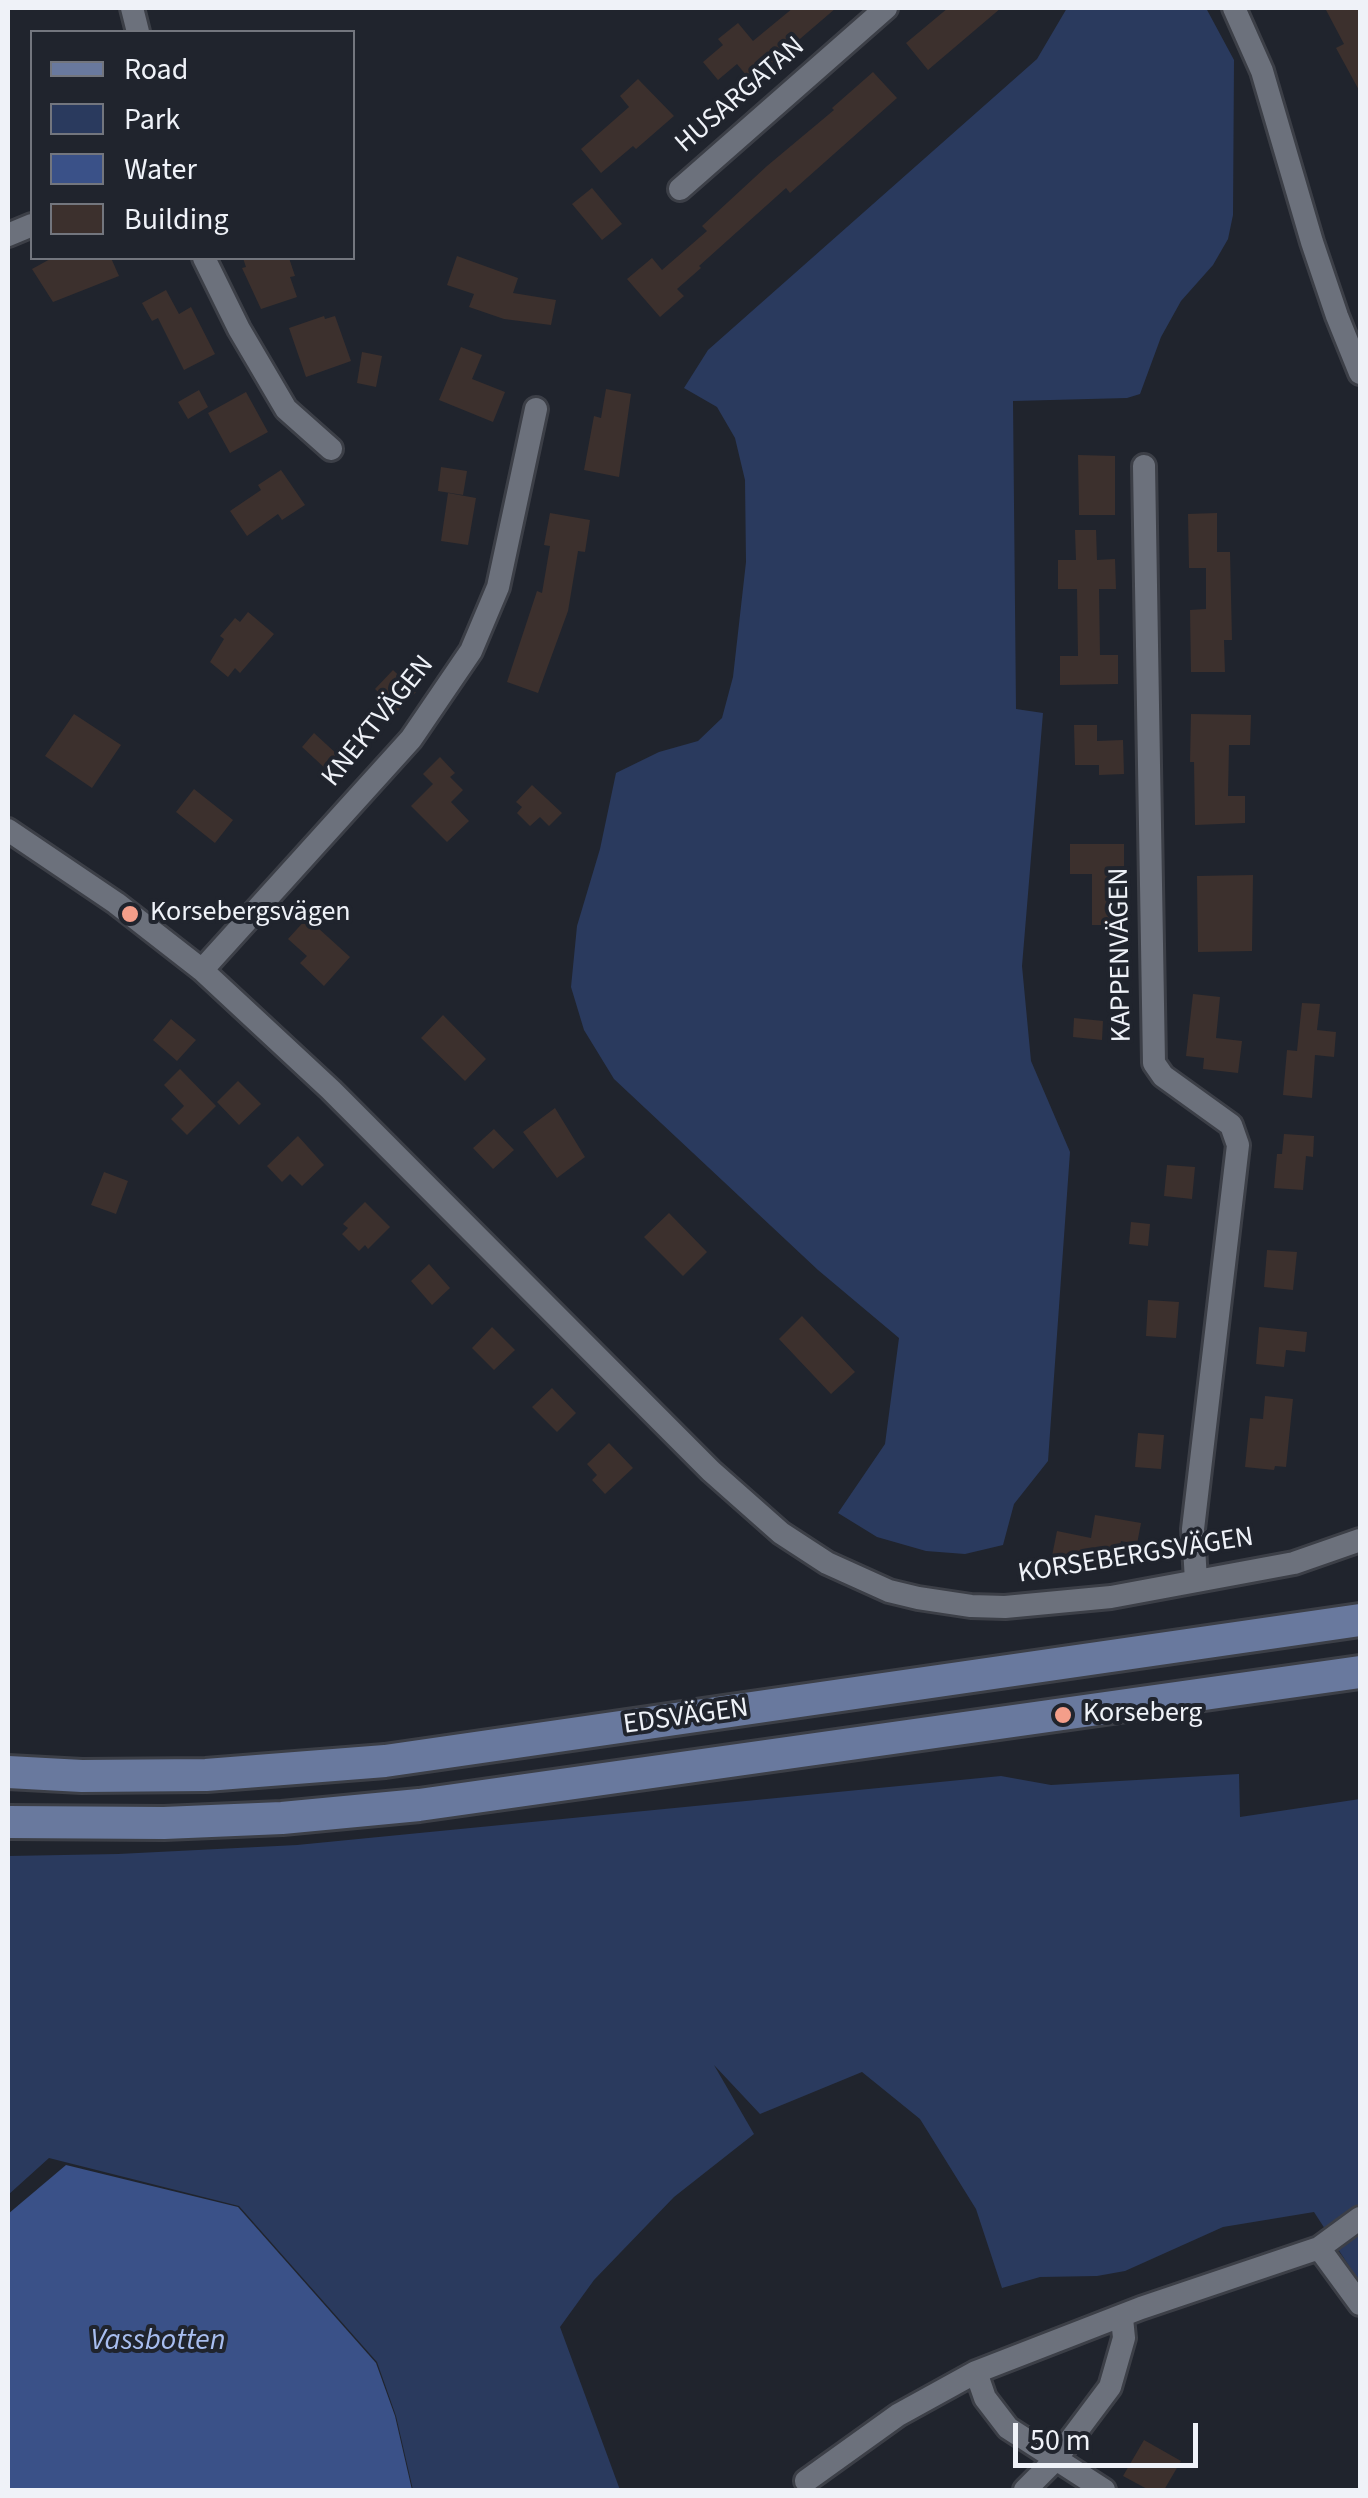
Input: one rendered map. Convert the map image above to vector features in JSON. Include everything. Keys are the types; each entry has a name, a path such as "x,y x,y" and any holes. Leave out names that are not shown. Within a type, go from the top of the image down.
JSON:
{"main road":[{"name":"EDSVÄGEN","path":"8,1772 82,1776 206,1774 385,1761 1360,1620"},
{"name":"EDSVÄGEN","path":"8,1822 184,1822 419,1806 1360,1672"}],"street":[{"name":"HUSARGATAN","path":"680,189 886,8"},
{"path":"1234,8 1262,71 1312,242 1360,373"},
{"path":"205,260 239,330 286,409 331,449"},
{"name":"KNEKTVÄGEN","path":"202,970 411,739 471,650 498,588 536,409"},
{"name":"KAPPENVÄGEN","path":"1144,466 1154,1063 1163,1076 1230,1125 1238,1145 1193,1528 1196,1582"},
{"name":"KORSEBERGSVÄGEN","path":"8,830 116,904 202,970 332,1090 711,1471 808,1552 889,1591 971,1606 1058,1604 1196,1582 1294,1563 1360,1540"},
{"path":"806,2482 898,2416 976,2372 1142,2308 1319,2248 1360,2218"},
{"path":"1319,2248 1360,2304"},
{"path":"1025,2490 1056,2459 1110,2387 1124,2338 1122,2318"},
{"path":"976,2372 985,2398 1008,2428 1104,2490"}],"green space":[{"path":"1067,8 1206,8 1234,60 1233,215 1228,239 1213,265 1181,301 1161,337 1140,394 1127,398 1013,401 1016,709 1043,713 1022,966 1031,1061 1070,1152 1048,1461 1014,1504 1003,1545 965,1554 926,1551 877,1537 838,1513 885,1444 899,1338 818,1270 614,1079 584,1030 571,987 577,926 600,849 616,773 659,752 698,741 722,718 733,677 746,562 745,480 735,438 717,407 684,388 708,350 1037,59"},
{"path":"1239,1774 1240,1817 1360,1799 1360,2283 1314,2212 1223,2227 1125,2271 1097,2276 1040,2277 1002,2288 976,2209 920,2119 862,2072 760,2114 714,2065 754,2134 674,2197 594,2280 560,2327 620,2490 413,2490 396,2416 377,2362 239,2206 49,2158 8,2195 8,1856 297,1845 1001,1776 1051,1785"}],"water":[{"name":"Vassbotten","path":"66,2165 238,2207 376,2363 395,2416 412,2490 8,2490 8,2214"}],"building":[{"path":"793,8 836,8 751,81 737,64 718,80 703,62 723,45 718,39 738,23 753,41"},
{"path":"948,8 1001,8 928,70 906,43"},
{"path":"1325,8 1360,8 1360,92 1336,48 1344,44"},
{"path":"873,72 897,98 790,193 786,188 699,266 677,289 684,296 660,317 627,279 652,258 662,270 707,231 702,226"},
{"path":"638,79 674,116 601,173 581,149 629,107 620,96"},
{"path":"592,188 622,224 602,240 572,204"},
{"path":"457,256 518,278 513,293 556,300 551,325 504,319 469,307 474,294 447,285"},
{"path":"48,260 112,260 119,276 53,302 32,269"},
{"path":"244,260 290,260 297,297 261,309 242,268 246,267"},
{"path":"166,290 179,314 191,307 215,354 184,370 158,318 152,321 142,303"},
{"path":"335,316 351,361 306,377 289,328"},
{"path":"461,347 482,355 472,379 505,392 493,422 439,400"},
{"path":"362,352 382,356 376,387 357,383"},
{"path":"606,389 631,394 619,477 584,470 594,416 601,418"},
{"path":"199,390 208,407 188,419 178,402"},
{"path":"246,392 268,432 230,453 208,413"},
{"path":"1078,455 1115,456 1115,515 1079,515"},
{"path":"441,467 467,471 463,495 438,491"},
{"path":"281,470 305,505 282,520 278,514 247,536 230,511 261,490 258,485"},
{"path":"448,493 476,498 468,545 441,541"},
{"path":"550,513 590,520 585,552 578,551 568,611 538,693 507,682 537,591 542,593 550,546 544,545"},
{"path":"1217,513 1217,552 1230,552 1232,640 1224,640 1225,672 1191,672 1190,610 1206,609 1206,568 1189,568 1188,514"},
{"path":"1075,530 1096,530 1097,560 1115,559 1116,589 1099,589 1100,655 1118,655 1118,684 1060,685 1060,656 1078,656 1077,589 1058,589 1058,560 1076,560"},
{"path":"248,612 274,634 240,673 235,668 228,677 210,662 224,639 220,636 235,618 240,622"},
{"path":"393,670 416,692 398,711 375,689"},
{"path":"74,714 121,745 92,788 45,756"},
{"path":"1191,714 1251,715 1250,745 1229,745 1228,796 1245,796 1245,823 1195,825"},
{"path":"1074,725 1097,725 1097,741 1123,740 1124,774 1099,775 1099,765 1075,765"},
{"path":"314,733 339,756 327,770 302,747"},
{"path":"440,757 455,773 450,777 463,790 451,802 469,821 447,842 411,806 433,784 423,774"},
{"path":"532,785 562,813 549,826 540,817 530,826 517,813 522,807 516,802"},
{"path":"194,789 233,820 215,843 176,812"},
{"path":"1070,844 1124,844 1124,897 1113,897 1113,925 1092,925 1092,874 1070,874"},
{"path":"1253,875 1252,951 1198,952 1197,876"},
{"path":"307,918 350,957 324,986 300,963 307,956 288,939"},
{"path":"1193,994 1220,997 1216,1038 1242,1041 1238,1073 1203,1069 1204,1058 1186,1056"},
{"path":"1302,1003 1320,1004 1317,1030 1336,1032 1334,1057 1315,1055 1312,1098 1283,1095 1287,1050 1297,1051"},
{"path":"443,1015 486,1059 465,1081 421,1038"},
{"path":"1074,1018 1103,1021 1102,1040 1073,1037"},
{"path":"171,1019 196,1040 177,1061 153,1040"},
{"path":"180,1069 216,1106 187,1135 171,1119 184,1106 164,1085"},
{"path":"238,1081 261,1104 239,1125 217,1102"},
{"path":"555,1108 585,1157 557,1178 523,1132"},
{"path":"494,1129 514,1150 493,1169 473,1148"},
{"path":"1284,1134 1314,1136 1313,1157 1306,1156 1303,1190 1274,1188 1277,1154 1282,1154"},
{"path":"298,1136 324,1165 302,1186 290,1174 282,1182 267,1166"},
{"path":"1167,1165 1195,1167 1192,1199 1164,1196"},
{"path":"104,1172 128,1181 116,1214 91,1205"},
{"path":"365,1202 390,1227 368,1249 365,1245 359,1251 342,1234 348,1228 343,1224"},
{"path":"669,1213 707,1252 683,1276 644,1237"},
{"path":"1131,1222 1150,1224 1148,1246 1129,1244"},
{"path":"1267,1250 1297,1252 1293,1290 1264,1287"},
{"path":"429,1264 450,1288 432,1305 411,1281"},
{"path":"1148,1300 1179,1302 1176,1338 1146,1336"},
{"path":"802,1316 855,1372 831,1394 779,1339"},
{"path":"492,1327 515,1350 494,1370 472,1348"},
{"path":"1259,1327 1307,1332 1305,1352 1286,1350 1284,1367 1256,1364"},
{"path":"552,1388 576,1413 557,1432 532,1407"},
{"path":"1265,1396 1293,1399 1286,1467 1275,1466 1274,1470 1245,1467 1250,1418 1263,1419"},
{"path":"1138,1433 1164,1435 1161,1469 1135,1467"},
{"path":"609,1443 633,1468 605,1494 592,1480 597,1475 587,1464"},
{"path":"1095,1515 1141,1523 1137,1544 1121,1541 1119,1554 1108,1552 1106,1564 1078,1559 1076,1566 1051,1561 1057,1531 1091,1538"},
{"path":"1144,2440 1181,2461 1164,2490 1149,2490 1123,2476"}],"place":[{"name":"Korsebergsvägen","path":"130,914"},
{"name":"Korseberg","path":"1063,1715"}]}
